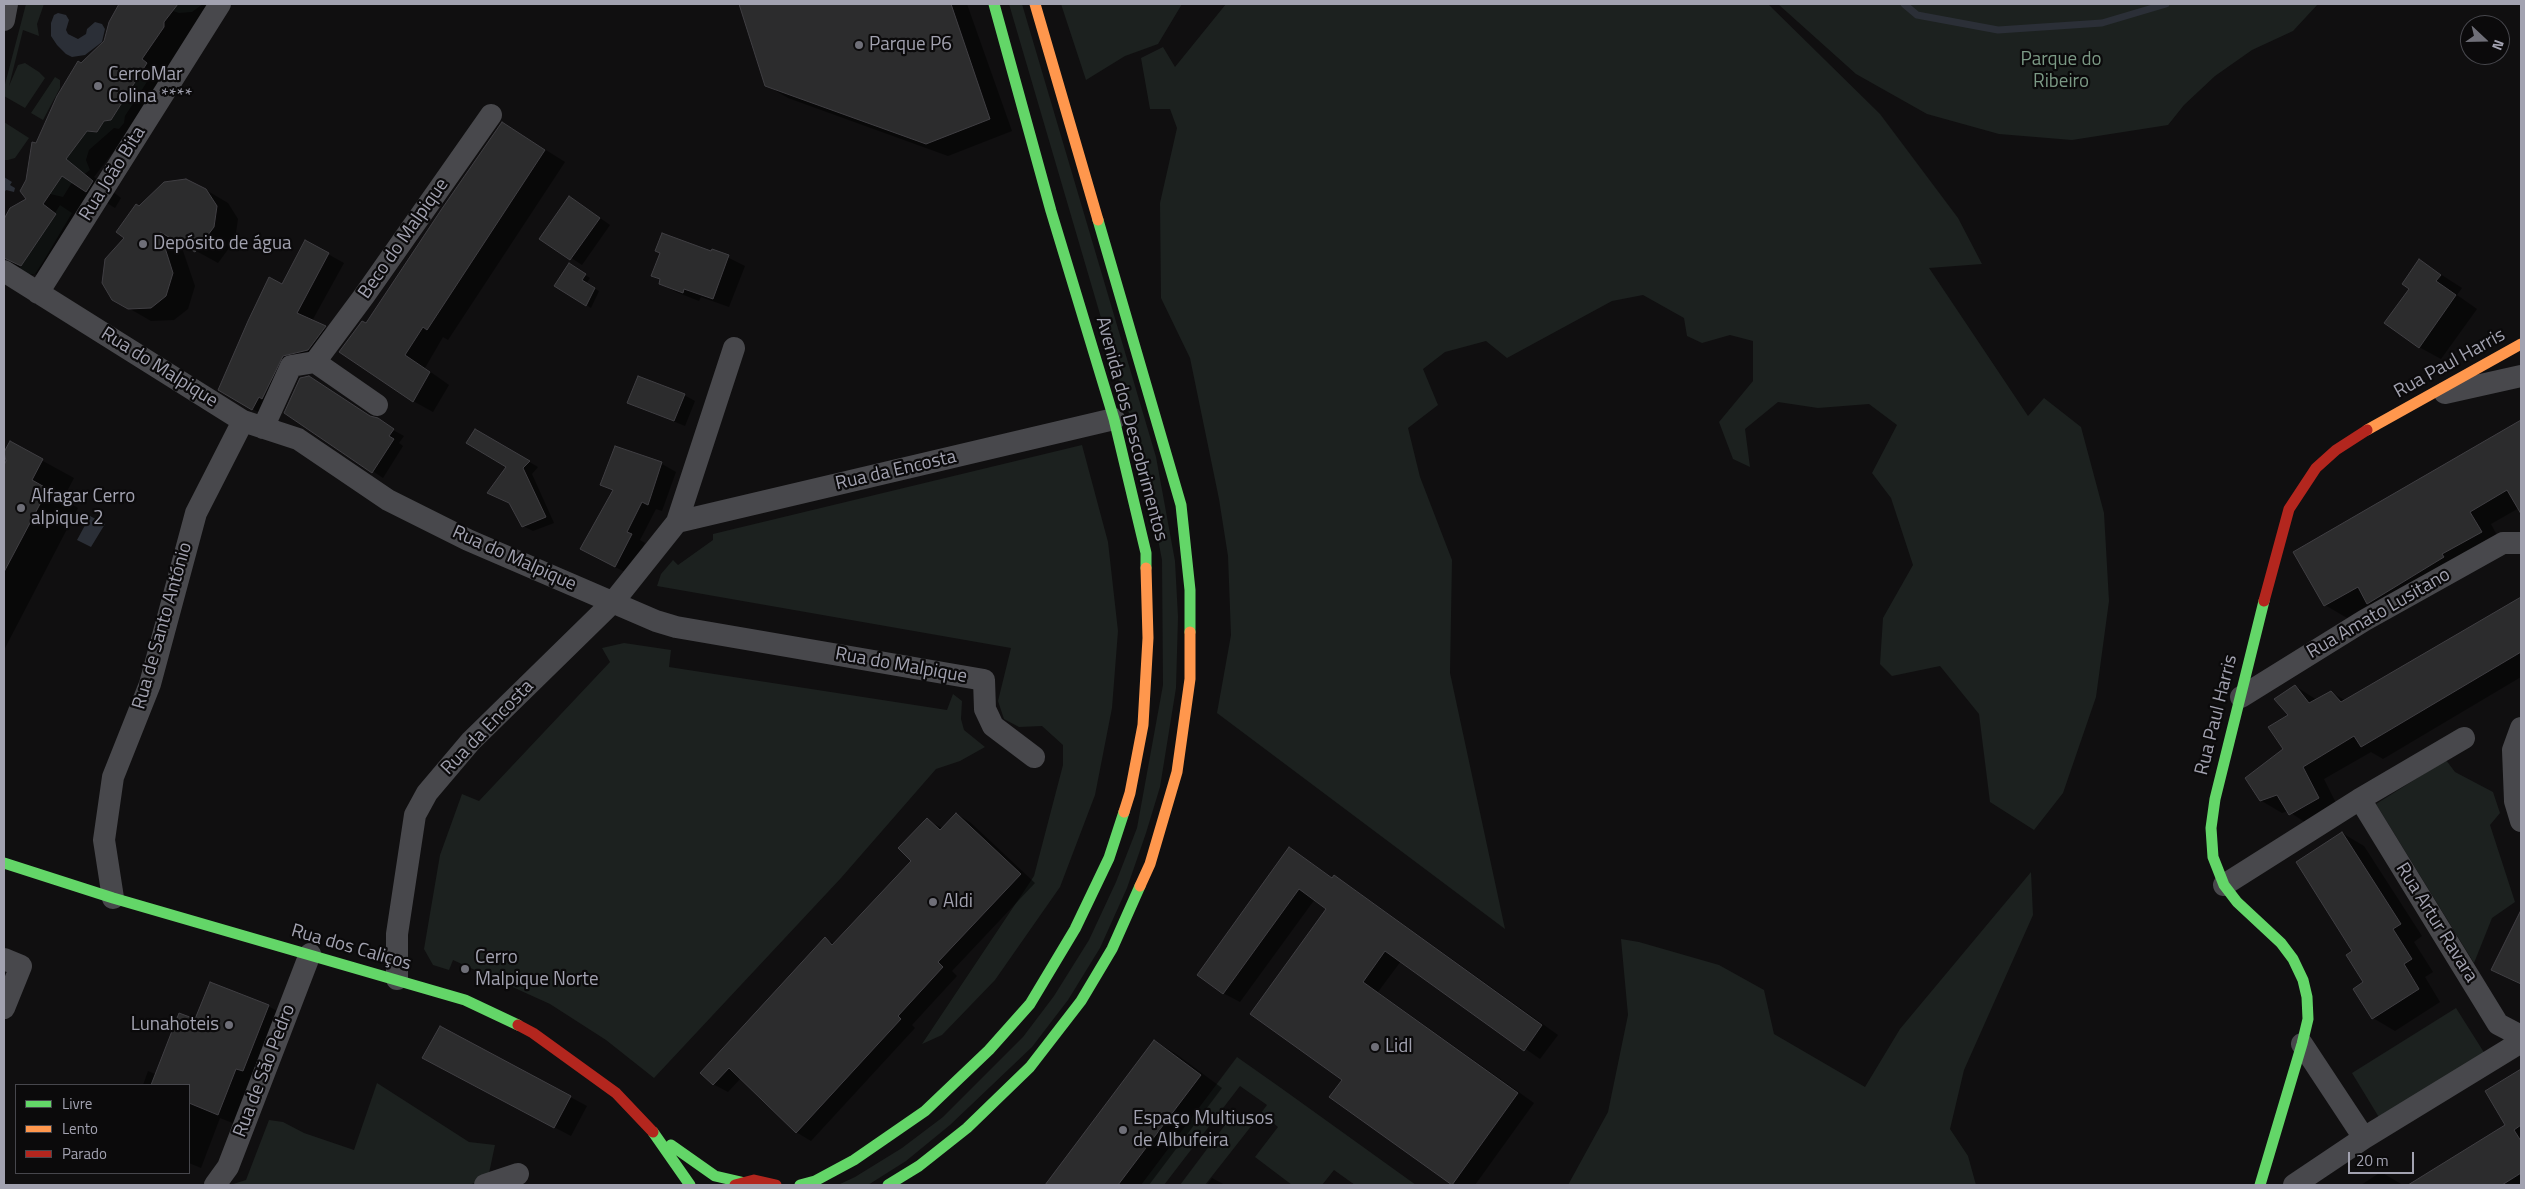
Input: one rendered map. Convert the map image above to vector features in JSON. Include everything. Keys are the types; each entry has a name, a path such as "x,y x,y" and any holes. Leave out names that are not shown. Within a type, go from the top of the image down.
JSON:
{"main road":[{"name":"Avenida dos Descobrimentos","path":"800,1185 814,1181 854,1160 924,1111 989,1050 1030,1004 1075,929 1109,858 1130,793 1143,725 1148,638 1146,553 1114,419 1051,212 994,4"},
{"name":"Avenida dos Descobrimentos","path":"888,1185 919,1166 967,1128 1030,1067 1080,1001 1112,949 1150,864 1177,772 1190,679 1190,590 1181,504 1036,4"},
{"name":"Rua Paul Harris","path":"2260,1185 2302,1044 2308,1019 2307,997 2303,980 2293,959 2266,927 2237,902 2224,885 2213,857 2211,828 2214,799 2279,540 2289,509 2302,488 2316,468 2336,450 2521,344"},
{"name":"Rua dos Caliços","path":"4,863 113,898 465,1000 533,1033 616,1093 654,1133 690,1185"},
{"name":"Rua dos Caliços","path":"654,1133 715,1176 738,1184 754,1180 776,1185"}],"street":[{"path":"4,19 6,4"},
{"name":"Rua João Bita","path":"38,293 220,4"},
{"name":"Beco do Malpique","path":"315,362 364,296 490,115"},
{"name":"Rua do Malpique","path":"4,271 253,424 298,439 388,500 468,540 614,601 656,621 676,627 984,680 985,709 993,726 1034,757"},
{"name":"Rua da Encosta","path":"397,980 397,934 414,815 427,793 471,741 614,601 677,522 734,348"},
{"path":"253,424 291,366 315,362 377,405"},
{"path":"2425,399 2501,379 2521,376"},
{"name":"Rua da Encosta","path":"677,522 1114,419"},
{"name":"Rua de Santo António","path":"113,898 104,840 113,777 150,684 196,513 253,424"},
{"name":"Rua Amato Lusitano","path":"2241,697 2365,620 2503,543 2521,543"},
{"path":"2519,809 2517,751 2521,728"},
{"path":"2224,885 2360,799 2464,738"},
{"name":"Rua Artur Ravara","path":"2360,799 2498,1024 2521,1036"},
{"name":"Rua de São Pedro","path":"215,1185 228,1167 310,954"},
{"path":"4,959 21,966 4,1008"},
{"path":"2294,1185 2364,1138 2521,1042"},
{"path":"2302,1044 2364,1138"},
{"path":"485,1185 518,1174"}],"green space":[{"path":"26,4 44,4 37,24 39,36 23,30 9,86 18,65 25,63 45,78 25,108 4,96 4,88"},
{"path":"175,4 203,4 192,12 179,13 173,11"},
{"path":"1009,4 1022,4 1156,457 1175,561 1178,617 1176,688 1160,787 1127,888 1100,948 1068,1000 1032,1047 950,1125 906,1161 868,1185 838,1185 855,1177 902,1148 943,1117 1023,1037 1054,996 1089,940 1116,882 1137,828 1163,685 1162,560 1143,461"},
{"path":"1061,4 1182,4 1158,44 1125,56 1086,80"},
{"path":"1226,4 1768,4 1880,114 1958,218 1982,264 1929,268 2028,416 2044,398 2081,427 2104,513 2109,601 2096,697 2063,793 2034,830 1990,802 1979,714 1940,666 1892,676 1880,664 1883,618 1913,565 1891,498 1872,473 1897,425 1869,404 1818,408 1778,402 1745,429 1750,467 1733,459 1719,422 1753,381 1753,341 1730,335 1702,343 1687,336 1684,318 1643,295 1612,301 1507,358 1486,341 1445,352 1423,369 1438,405 1408,428 1420,477 1452,560 1450,673 1505,929 1217,713 1231,635 1228,556 1219,499 1190,358 1161,298 1160,203 1177,128 1170,109 1150,109 1141,58 1163,47 1175,67"},
{"name":"Parque do Ribeiro","path":"1778,4 2318,4 2293,31 2252,50 2215,76 2184,105 2168,125 2072,140 1999,134 1927,114 1856,74"},
{"path":"144,68 152,74 125,116 124,123 119,129 114,128 89,150 86,160 90,170 71,184 63,197 50,194 62,176 67,179 75,167 66,159 87,131 97,132 104,121 111,120"},
{"path":"55,77 60,80 60,88 43,120 31,113"},
{"path":"4,122 29,138 15,158 8,160 4,160"},
{"path":"60,205 72,213 43,262 35,274 15,276"},
{"path":"1082,445 1108,542 1118,631 1112,708 1095,795 1060,887 995,980 942,1035 922,1044 1034,876 1063,765 1063,745 1042,726 1019,727 1004,719 998,701 1011,648 657,586 661,574 673,560 678,565 713,540 713,534"},
{"path":"624,643 671,650 669,667 947,710 953,694 962,701 961,719 964,730 985,747 960,761 936,769 841,878 654,1078 606,1040 550,1004 453,960 449,970 433,965 424,949 440,855 462,794 479,801 610,662 602,648"},
{"path":"2446,760 2455,772 2493,792 2500,813 2490,825 2515,902 2492,918 2474,963 2376,804"},
{"path":"2031,872 2033,915 1964,1070 1950,1129 1968,1156 1976,1185 1568,1185 1608,1112 1628,1015 1621,939 1639,942 1719,965 1764,990 1774,1034 1865,1087 1900,1029"},
{"path":"2456,1008 2485,1054 2380,1119 2352,1073"},
{"path":"1237,1057 1416,1185 1355,1185 1334,1170 1322,1185 1292,1185 1255,1157 1278,1127 1261,1113 1267,1105 1240,1086 1164,1185 1141,1185"},
{"path":"377,1083 469,1142 495,1145 488,1178 469,1185 230,1185 246,1180 269,1120 283,1122 304,1133 354,1150"},
{"path":"1244,1112 1256,1120 1205,1185 1180,1185 1228,1121 1235,1115"}],"shaded area":[{"path":"58,13 66,15 69,20 66,30 68,34 78,39 86,34 87,29 95,22 102,24 105,29 102,42 85,55 72,57 66,54 51,36 51,23 54,15"},
{"path":"4,177 12,182 10,185 15,188 14,192 6,190 4,193"},
{"path":"90,516 105,524 91,547 77,540"}],"building":[{"name":"CerroMar Colina ****","path":"119,4 178,4 164,22 164,27 142,59 147,63 111,120 104,121 97,132 87,131 66,159 93,181 86,192 62,176 43,204 56,214 21,266 4,258 4,219 10,208 26,199 20,191 26,180 32,142 36,143 57,96 78,61 81,63 104,41 109,22"},
{"name":"Parque P6","path":"739,4 951,4 990,119 926,144 765,86"},
{"path":"502,122 545,150 427,330 423,327 405,355 430,372 413,402 339,352 362,321 366,323"},
{"name":"Depósito de água","path":"186,179 206,189 217,206 214,227 195,252 160,232 173,273 166,296 151,308 128,309 112,300 102,283 105,259 124,238 116,232 136,204 139,206 164,182"},
{"path":"569,196 600,218 570,260 539,239"},
{"path":"662,233 711,251 712,249 729,255 713,299 684,289 683,293 659,284 660,279 651,276 660,253 655,251"},
{"path":"305,240 329,253 297,313 326,326 308,350 283,356 262,399 259,397 252,410 218,390 269,277 282,284"},
{"path":"2419,259 2441,275 2436,281 2456,295 2419,348 2384,323 2409,289 2402,284"},
{"path":"569,263 586,274 582,280 595,288 586,306 554,286"},
{"path":"309,376 370,416 378,418 394,429 389,436 394,439 372,473 284,413 300,378"},
{"path":"638,376 685,394 674,421 627,403"},
{"path":"2521,420 2521,514 2507,490 2470,512 2482,532 2442,554 2444,557 2367,604 2358,587 2324,606 2293,552"},
{"path":"475,429 530,461 523,468 546,517 522,527 509,503 487,493 506,467 466,443"},
{"name":"Alfagar Cerro alpique 2","path":"10,441 43,459 32,480 48,489 4,572 4,465 6,461 4,452"},
{"path":"615,446 662,462 648,505 642,502 627,532 632,534 615,567 580,549 613,490 600,485"},
{"path":"2521,597 2521,652 2361,747 2354,736 2303,767 2319,798 2289,815 2277,795 2260,801 2245,778 2283,749 2268,727 2288,715 2274,699 2295,685 2309,703 2331,691 2341,702"},
{"path":"956,813 1021,874 938,962 943,967 898,1016 901,1019 796,1133 729,1068 713,1085 700,1073 825,937 832,945 911,861 898,848 927,818 940,830"},
{"path":"2342,832 2401,924 2393,929 2412,959 2404,964 2419,989 2372,1019 2353,989 2363,982 2346,955 2352,951 2296,862"},
{"name":"Lidl","path":"1289,847 1332,878 1334,875 1542,1025 1524,1051 1385,951 1363,982 1518,1093 1452,1185 1329,1097 1342,1080 1250,1014 1326,909 1299,889 1223,994 1197,975"},
{"path":"2521,910 2521,984 2491,970"},
{"path":"210,982 269,1005 243,1071 236,1069 218,1115 190,1103 190,1084 151,1084 179,1013 195,1019"},
{"path":"440,1026 571,1096 554,1128 422,1058"},
{"name":"Espaço Multiusos de Albufeira","path":"1154,1040 1201,1075 1118,1185 1045,1185"},
{"path":"2521,1069 2521,1125 2514,1130 2521,1141 2521,1173 2502,1185 2408,1185 2505,1125 2485,1091"}],"waterway":[{"path":"1904,4 1917,15 1998,30 2102,23 2166,4"}],"traffic: fast":[{"path":"994,4 1051,211 1114,419 1146,553 1146,568"},
{"path":"1098,220 1181,505 1190,590 1190,632"},
{"path":"2260,1185 2302,1044 2308,1019 2307,997 2303,980 2293,959 2281,943 2237,902 2224,885 2213,857 2211,828 2215,799 2264,601"},
{"path":"800,1185 815,1181 854,1160 925,1111 989,1050 1030,1004 1075,929 1109,858 1124,812"},
{"path":"4,863 113,898 465,1000 518,1025"},
{"path":"888,1185 919,1166 967,1128 1030,1067 1081,1001 1112,949 1140,886"},
{"path":"653,1132 690,1185"},
{"path":"671,1145 715,1176 741,1182"}],"traffic: slow":[{"path":"1035,4 1098,220"},
{"path":"2367,430 2521,344"},
{"path":"1124,812 1130,793 1143,725 1148,638 1146,568"},
{"path":"1140,886 1150,864 1177,772 1190,679 1190,632"}],"traffic: jam":[{"path":"2264,601 2289,509 2316,468 2336,450 2367,430"},
{"path":"518,1025 533,1033 616,1093 653,1132"},
{"path":"735,1185 754,1180 776,1185"}],"place":[{"name":"Parque P6","path":"859,45"},
{"name":"CerroMar Colina ****","path":"98,86"},
{"name":"Depósito de água","path":"143,244"},
{"name":"Alfagar Cerro alpique 2","path":"21,508"},
{"name":"Aldi","path":"933,902"},
{"name":"Cerro Malpique Norte","path":"465,969"},
{"name":"Lunahoteis","path":"229,1025"},
{"name":"Lidl","path":"1375,1047"},
{"name":"Espaço Multiusos de Albufeira","path":"1123,1130"}]}
